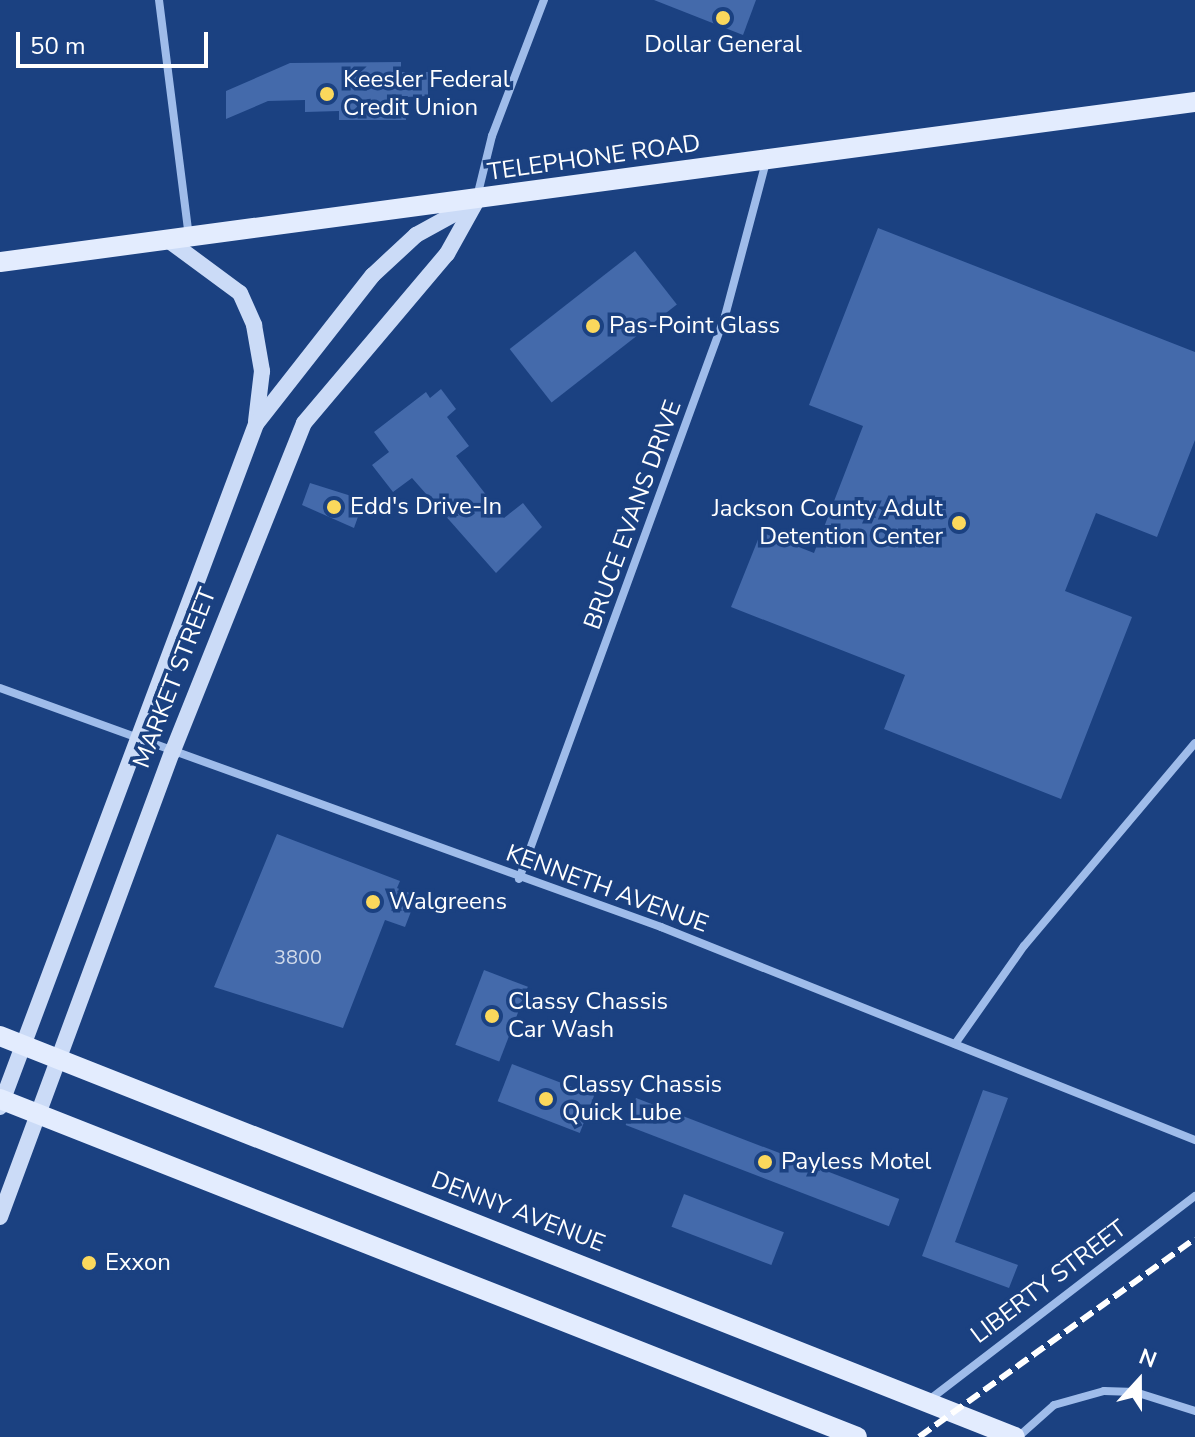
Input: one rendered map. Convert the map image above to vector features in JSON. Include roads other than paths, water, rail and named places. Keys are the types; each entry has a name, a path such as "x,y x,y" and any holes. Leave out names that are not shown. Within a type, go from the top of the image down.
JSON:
{"main road":[{"name":"TELEPHONE ROAD","path":"0,262 476,202 767,159 1195,102"},
{"name":"MARKET STREET","path":"1,1102 256,424 373,275 416,235 476,202"},
{"name":"MARKET STREET","path":"0,1217 172,753 304,423 447,254 476,202"},
{"path":"168,240 240,293 254,325 262,371 256,424"},
{"name":"DENNY AVENUE","path":"0,1036 1016,1437"},
{"path":"1,1102 39,1114 857,1437"}],"street":[{"path":"159,0 189,238"},
{"name":"MARKET STREET","path":"476,202 492,136 544,0"},
{"name":"BRUCE EVANS DRIVE","path":"519,879 725,316 767,159"},
{"name":"KENNETH AVENUE","path":"0,688 519,879 661,927 1195,1140"},
{"path":"955,1044 1024,946 1195,743"},
{"name":"LIBERTY STREET","path":"928,1401 1195,1196"},
{"path":"1016,1437 1054,1405 1104,1391 1135,1392 1195,1411"}],"railway":[{"path":"919,1437 1195,1239"}],"place":[{"name":"Dollar General","path":"723,18"},
{"name":"Keesler Federal Credit Union","path":"327,94"},
{"name":"Pas-Point Glass","path":"593,326"},
{"name":"Edd's Drive-In","path":"334,507"},
{"name":"Jackson County Adult Detention Center","path":"959,523"},
{"name":"Walgreens","path":"373,902"},
{"name":"Classy Chassis Car Wash","path":"492,1016"},
{"name":"Classy Chassis Quick Lube","path":"546,1099"},
{"name":"Payless Motel","path":"765,1162"},
{"name":"Exxon","path":"89,1263"}]}
